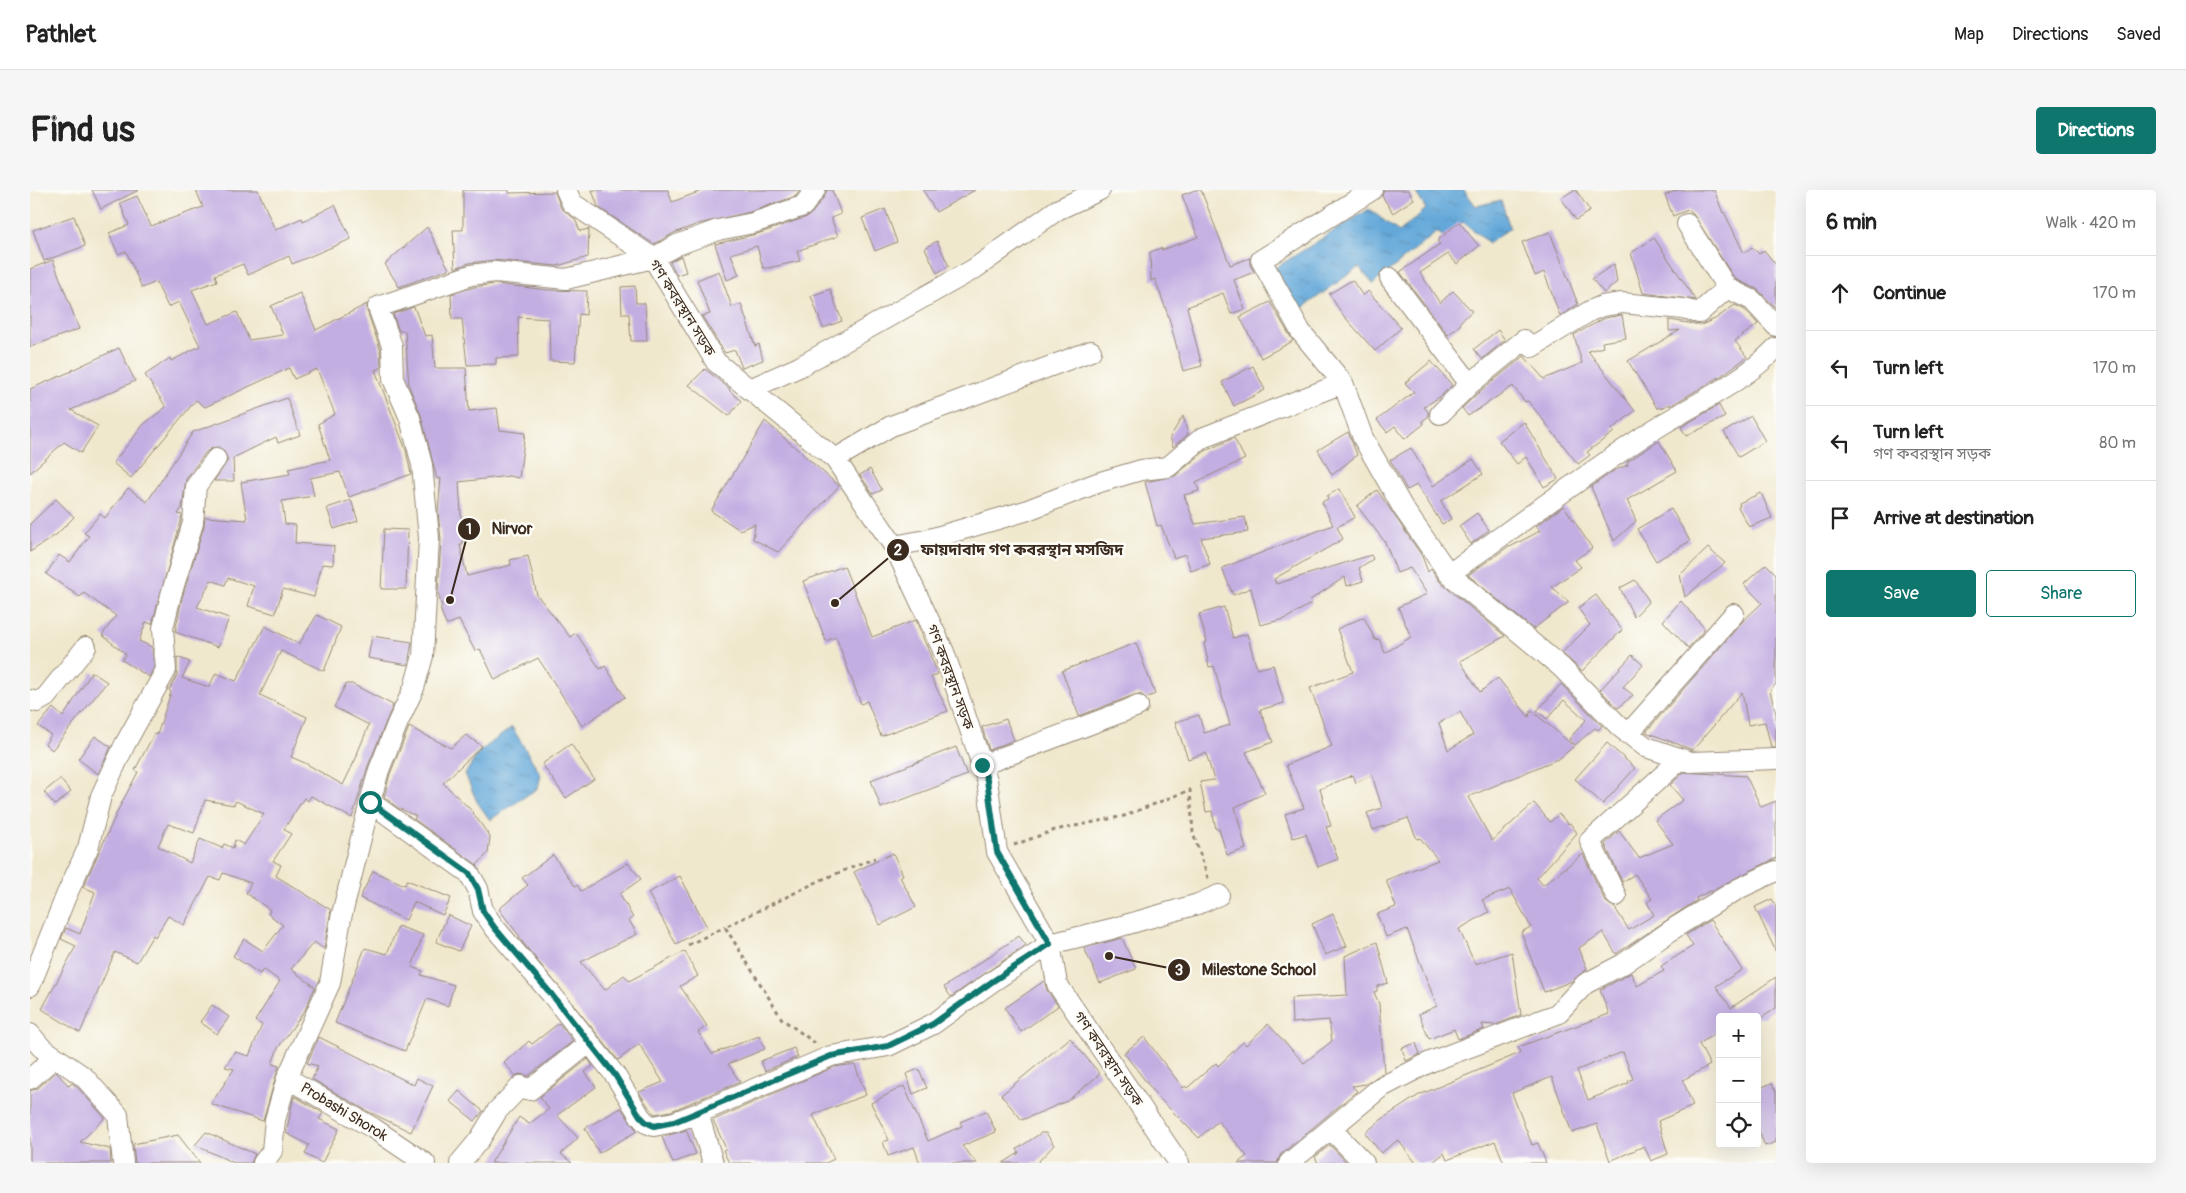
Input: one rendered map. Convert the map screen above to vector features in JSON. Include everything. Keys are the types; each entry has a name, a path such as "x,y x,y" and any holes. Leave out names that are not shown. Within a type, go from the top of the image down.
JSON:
{"street":[{"name":"গণ কবরস্থান সড়ক","path":"566,190 572,203 653,258 716,362 836,459 894,546 944,652 987,780 997,852 1050,944 1057,984 1179,1163"},
{"path":"263,1163 272,1151 275,1120 287,1078 330,983 341,918 379,770 414,688 423,656 429,546 422,465 410,418 393,379 392,346 378,307 443,283 479,274 495,272 566,278 653,258 677,245 718,230 754,223 803,206 815,190"},
{"path":"750,389 799,367 974,269 1056,210 1100,190"},
{"path":"1372,190 1261,260 1301,332 1343,383 1363,438 1403,508 1449,574 1561,667 1628,734 1646,747 1691,762 1776,760"},
{"path":"1687,224 1727,288 1752,300 1776,326"},
{"path":"1390,278 1470,384"},
{"path":"1440,414 1470,384 1524,340 1532,347 1590,311 1602,306 1622,303 1683,309 1699,313 1727,288"},
{"path":"1449,574 1638,440 1700,401 1729,386 1760,364 1776,348"},
{"path":"836,459 891,426 1091,351"},
{"path":"894,546 926,540 1025,512 1097,483 1141,470 1168,467 1202,438 1343,383"},
{"path":"30,986 66,896 88,848 101,796 125,744 166,670 163,628 193,523 196,486 216,459"},
{"path":"1628,734 1734,614"},
{"path":"30,700 37,702 46,697 86,647"},
{"path":"982,765 1138,706"},
{"path":"1616,896 1590,841 1680,759"},
{"path":"370,802 469,873 478,889 483,911 494,927 552,995 615,1075 646,1122 654,1126 698,1112 831,1056 888,1046 933,1024 993,981 1050,944 1110,930 1198,904 1219,895"},
{"path":"1289,1163 1380,1088 1430,1062 1557,1014 1585,984 1622,964 1676,927 1738,889 1776,871"},
{"path":"30,1034 42,1047 84,1077 118,1115 122,1163"},
{"path":"460,1163 480,1139 497,1111 521,1086 530,1090 589,1043"},
{"path":"30,1079 55,1057"},
{"name":"Probashi Shorok","path":"287,1078 373,1128 425,1163"},
{"path":"698,1112 713,1163"},
{"path":"1331,1129 1364,1163"}],"path":[{"path":"997,852 1055,830 1124,816 1190,790 1194,833 1206,876 1219,895"},
{"path":"688,946 821,880 875,858"},
{"path":"725,927 782,1019 831,1056"}],"water":[{"path":"1414,190 1464,190 1476,206 1501,200 1510,228 1489,243 1463,222 1444,237 1437,232 1373,284 1359,267 1297,312 1275,268 1369,209 1399,232 1426,209"},
{"path":"512,727 541,775 538,788 490,820 477,802 465,774 479,752"}],"building":[{"path":"92,190 139,190 101,209"},
{"path":"196,190 258,190 275,230 302,218 303,221 335,205 351,239 292,264 289,256 248,275 243,264 215,275 217,281 192,290 208,324 237,312 249,340 283,335 271,306 300,293 316,330 367,304 367,311 380,348 381,368 375,370 406,450 411,474 349,497 340,472 310,478 314,496 282,501 285,524 296,525 295,543 334,546 333,565 322,564 314,597 283,589 275,614 248,606 254,586 228,578 225,585 211,580 197,607 229,618 218,647 175,632 182,598 205,517 247,520 241,482 290,474 288,469 330,460 318,424 335,414 317,369 294,379 289,368 205,407 196,400 131,478 113,463 144,424 166,407 145,375 170,358 171,361 200,346 179,302 168,307 156,282 142,288 126,251 118,254 109,233 129,225 120,203 137,196 151,226 203,207"},
{"path":"463,190 509,190 509,193 555,192 561,208 575,219 580,231 589,229 588,257 557,266 494,260 469,263 455,268 453,230 463,230"},
{"path":"592,190 668,190 672,202 704,190 800,190 796,196 750,212 698,224 674,233 654,244 598,207"},
{"path":"827,190 832,190 841,214 831,218 838,236 797,251 800,261 768,268 763,268 757,246 731,254 739,275 727,280 715,244 757,234 807,217 824,197"},
{"path":"923,190 975,190 936,212"},
{"path":"1195,190 1201,190 1230,265 1250,258 1250,265 1254,272 1234,280 1245,309 1231,314 1223,293 1187,307 1202,366 1183,371 1169,318 1155,279 1151,281 1150,252 1161,248 1162,250 1198,237 1182,195"},
{"path":"1384,190 1408,190 1414,199 1393,213 1382,196"},
{"path":"1576,190 1590,211 1576,220 1561,198"},
{"path":"1678,190 1714,190 1723,213 1744,253 1752,247 1759,254 1764,250 1776,265 1776,308 1757,289 1735,279 1693,214 1688,210 1673,216 1665,195"},
{"path":"885,209 897,242 875,251 862,218"},
{"path":"74,216 85,246 44,261 33,230"},
{"path":"1459,222 1479,246 1457,264 1448,254 1420,273 1440,303 1453,291 1472,311 1448,335 1400,272 1440,244 1437,241"},
{"path":"427,227 449,269 399,287 385,264"},
{"path":"1550,232 1578,304 1560,316 1544,272 1535,276 1522,242"},
{"path":"1654,238 1696,300 1643,293 1631,253"},
{"path":"937,241 949,266 937,273 925,248"},
{"path":"681,256 686,272 677,275 670,262"},
{"path":"53,260 79,329 30,347 30,269"},
{"path":"1614,264 1617,282 1604,293 1592,279"},
{"path":"719,271 732,307 741,304 755,346 759,344 763,360 742,368 735,350 725,353 702,316 710,314 697,280"},
{"path":"1352,280 1363,296 1368,291 1401,328 1375,351 1343,315 1329,294"},
{"path":"495,284 549,290 587,291 586,315 579,314 575,362 550,361 549,319 518,317 519,357 496,358 496,364 467,365 462,319 452,319 451,294 474,287"},
{"path":"635,286 636,303 645,303 647,341 631,341 629,314 622,314 621,287"},
{"path":"830,289 842,321 823,328 811,296"},
{"path":"1270,302 1293,341 1261,358 1240,317"},
{"path":"1735,305 1745,310 1758,324 1735,341 1747,357 1721,376 1670,406 1669,404 1662,408 1657,408 1628,361 1680,330 1669,331 1669,320 1701,325 1715,319"},
{"path":"414,307 425,336 432,335 435,368 466,368 469,411 497,408 500,430 525,433 519,478 509,476 459,482 463,545 460,545 467,576 511,565 510,560 528,556 537,595 570,637 576,633 600,669 605,666 625,697 582,726 538,658 495,680 480,649 475,651 459,620 446,625 440,608 442,607 438,593 441,539 438,511 441,478 437,479 421,415 409,386 405,331 399,331 393,314"},
{"path":"1622,315 1626,338 1602,342 1603,347 1588,351 1635,411 1612,429 1614,432 1587,452 1590,455 1578,464 1528,401 1525,402 1513,386 1468,416 1462,408 1524,356 1544,379 1582,363 1574,335 1605,318"},
{"path":"1498,330 1505,340 1482,359 1474,349"},
{"path":"119,348 135,381 71,410 98,426 81,453 64,442 30,473 30,389"},
{"path":"1431,361 1452,385 1441,396 1424,407 1428,412 1428,417 1422,421 1424,424 1405,439 1395,426 1387,432 1377,420 1414,392 1405,383"},
{"path":"1253,366 1265,390 1234,406 1222,382"},
{"path":"705,369 730,389 741,401 729,416 689,385"},
{"path":"287,398 300,435 278,443 276,437 233,458 234,481 214,481 228,460 223,450 218,447 212,448 206,452 186,479 182,508 178,514 182,515 181,521 152,624 146,622 139,641 152,647 154,667 149,677 122,660 126,654 102,635 116,616 84,593 80,597 46,574 59,555 70,562 89,536 84,533 100,514 105,518 128,488 147,502 193,432"},
{"path":"1719,405 1725,417 1686,436 1681,427"},
{"path":"1183,416 1188,434 1173,447 1170,437"},
{"path":"1751,416 1765,441 1739,457 1724,432"},
{"path":"765,421 839,486 778,552 753,539 755,524 740,530 711,511"},
{"path":"1524,422 1558,479 1544,487 1526,457 1517,464 1499,441"},
{"path":"1348,432 1357,455 1332,475 1318,450"},
{"path":"1234,438 1245,459 1196,482 1199,491 1184,495 1195,524 1245,517 1248,532 1201,538 1210,564 1191,571 1185,554 1174,558 1161,525 1157,526 1145,482 1175,476 1205,451"},
{"path":"1659,441 1677,471 1627,500 1636,521 1614,541 1591,487 1615,470 1628,465 1627,462"},
{"path":"1411,448 1433,486 1473,459 1483,474 1441,501 1451,519 1442,524 1417,485 1407,490 1390,460"},
{"path":"870,469 882,490 873,494 860,475"},
{"path":"1339,489 1355,517 1337,527 1343,539 1274,579 1276,584 1371,555 1373,559 1359,568 1363,581 1347,586 1345,577 1310,600 1312,603 1285,619 1260,625 1251,588 1233,595 1222,568 1333,525 1322,502 1328,499 1327,496"},
{"path":"1377,490 1422,556 1428,572 1431,569 1441,583 1505,636 1460,661 1480,692 1498,678 1529,717 1531,710 1574,746 1560,758 1468,797 1492,841 1534,803 1550,822 1559,814 1568,824 1570,823 1577,833 1537,878 1543,885 1583,854 1605,901 1615,908 1629,930 1654,915 1647,902 1652,899 1635,874 1622,882 1605,844 1619,831 1639,858 1673,844 1655,820 1683,800 1670,785 1684,772 1746,776 1761,807 1776,801 1776,858 1696,898 1697,900 1616,954 1603,932 1579,948 1587,969 1572,981 1544,992 1521,932 1531,927 1510,889 1482,900 1489,912 1459,929 1475,964 1512,952 1521,1015 1495,1025 1482,1024 1484,1029 1458,1039 1454,1029 1429,1039 1419,1014 1437,1006 1407,929 1386,937 1377,914 1396,907 1386,880 1438,860 1420,838 1417,839 1408,818 1373,830 1367,813 1382,808 1372,775 1356,783 1353,775 1320,789 1331,826 1326,827 1338,859 1318,867 1306,834 1293,838 1285,814 1304,808 1286,765 1332,746 1310,688 1353,672 1337,629 1364,617 1375,640 1379,639 1385,653 1411,637 1398,607 1427,594 1410,568 1397,573 1385,542 1357,506","holes":["1460,712 1473,735 1448,750 1439,723"]},
{"path":"1761,493 1772,518 1749,527 1738,507 1740,506 1739,503"},
{"path":"56,499 74,517 56,535 30,552 30,524"},
{"path":"351,500 358,521 334,529 327,508"},
{"path":"1564,506 1592,548 1575,560 1581,567 1552,587 1569,602 1533,629 1468,575 1509,546 1540,531 1536,526"},
{"path":"1671,509 1690,541 1656,561 1637,529"},
{"path":"1477,513 1489,530 1471,544 1459,526"},
{"path":"384,529 408,530 406,589 381,589"},
{"path":"1708,548 1725,563 1685,597 1680,575"},
{"path":"1766,564 1776,574 1776,684 1770,691 1776,714 1776,747 1771,747 1765,722 1748,725 1742,692 1693,750 1646,732 1743,621 1762,603 1744,584"},
{"path":"844,566 872,637 916,620 938,674 931,677 948,711 881,736 867,701 861,704 836,637 826,641 803,581"},
{"path":"1635,580 1649,601 1634,617 1620,588"},
{"path":"1596,595 1622,630 1582,671 1562,653 1590,625 1578,608"},
{"path":"1681,601 1705,629 1688,648 1663,621"},
{"path":"1224,607 1233,638 1247,634 1257,669 1273,665 1284,703 1260,710 1273,742 1246,752 1265,793 1235,807 1246,849 1227,855 1219,829 1216,829 1212,811 1206,812 1200,782 1214,780 1206,753 1188,759 1175,722 1199,715 1204,733 1230,725 1214,666 1209,667 1204,643 1207,642 1199,614"},
{"path":"317,615 341,627 324,671 281,651 260,695 307,717 291,757 343,785 369,725 334,707 346,684 352,684 393,705 368,766 352,818 311,796 308,801 304,798 284,829 291,834 273,861 281,865 276,876 331,910 324,949 314,942 291,969 315,987 305,1010 278,1048 272,1064 279,1066 263,1121 211,1104 234,1069 225,1067 235,1052 249,1056 262,1025 255,1021 280,981 263,969 260,974 233,956 244,939 263,951 283,925 268,914 270,910 246,893 251,883 223,873 220,880 210,877 184,925 168,916 155,937 153,935 137,962 115,952 80,1033 42,1009 76,946 61,939 66,928 80,934 95,892 83,887 119,808 138,772 135,770 154,734 157,735 171,692 169,690 177,675 177,657 190,662 182,678 209,687 216,673 236,681 265,626 299,644","holes":["205,800 234,805 236,801 264,814 244,845 235,840 233,848 224,844 222,848 200,839 190,863 158,846 168,824 194,833"]},
{"path":"372,636 412,642 408,665 368,658"},
{"path":"1136,643 1155,694 1146,698 1140,694 1134,695 1079,716 1062,671"},
{"path":"1632,655 1643,665 1623,687 1633,695 1618,708 1600,690"},
{"path":"92,672 107,682 52,750 45,744 51,735 38,726 53,708 63,717"},
{"path":"1561,684 1602,726 1598,730 1595,728 1575,745 1569,739 1586,720 1564,700 1547,719 1537,711"},
{"path":"1006,719 1014,740 989,750 982,727"},
{"path":"409,727 451,748 466,735 482,746 443,783 471,810 490,837 488,853 477,865 414,819 416,816 398,808 384,797 390,774"},
{"path":"95,736 111,747 98,774 78,759"},
{"path":"1607,743 1635,768 1603,804 1575,779"},
{"path":"571,744 594,779 566,798 542,764"},
{"path":"956,747 967,775 881,808 871,780"},
{"path":"60,779 71,792 55,805 44,792"},
{"path":"893,853 903,875 900,877 916,907 880,925 854,872"},
{"path":"553,855 575,886 577,885 581,891 628,863 641,879 620,894 633,918 629,920 637,934 581,962 605,990 624,975 629,981 685,951 698,976 680,986 707,1026 698,1032 712,1054 759,1036 765,1049 728,1064 740,1082 671,1111 655,1114 650,1109 639,1092 663,1082 639,1044 618,1060 519,938 499,909 528,885 522,878"},
{"path":"373,871 405,885 407,880 451,898 443,915 414,902 406,920 360,898"},
{"path":"680,876 707,927 676,944 648,893"},
{"path":"1772,899 1776,906 1776,952 1755,907"},
{"path":"1333,914 1347,946 1325,955 1312,924"},
{"path":"448,915 471,926 459,951 436,942"},
{"path":"1710,920 1742,970 1716,986 1731,1008 1776,977 1776,1008 1763,1017 1761,1017 1761,1013 1716,1013 1716,1033 1699,1044 1710,1065 1683,1080 1693,1106 1658,1121 1668,1154 1651,1161 1644,1146 1610,1161 1597,1124 1572,1133 1552,1077 1512,1093 1532,1145 1538,1143 1546,1163 1504,1163 1495,1141 1447,1160 1444,1153 1432,1163 1416,1163 1398,1140 1381,1153 1365,1133 1382,1119 1419,1095 1520,1053 1518,1047 1609,1014 1600,990 1631,973 1637,986 1664,971 1661,966 1693,946 1686,935","holes":["1623,1052 1633,1079 1628,1081 1629,1083 1588,1100 1577,1070"]},
{"path":"398,926 423,935 412,967 423,971 421,975 454,985 448,1006 427,999 405,1051 335,1023 365,948 387,954"},
{"path":"1019,936 1026,945 951,997 944,987"},
{"path":"1122,938 1136,969 1100,983 1084,948"},
{"path":"1377,942 1388,983 1377,986 1377,991 1374,992 1379,1004 1384,1072 1366,1084 1352,1086 1357,1091 1281,1154 1277,1163 1238,1163 1247,1156 1218,1121 1199,1138 1157,1096 1124,1053 1144,1037 1183,1088 1185,1086 1187,1088 1216,1063 1218,1066 1243,1042 1246,1045 1268,1024 1304,1063 1332,1041 1329,1020 1292,1023 1291,998 1347,995 1345,956"},
{"path":"1044,981 1047,990 1058,1006 1021,1032 1005,1008"},
{"path":"212,1005 229,1017 217,1034 200,1022"},
{"path":"559,1023 573,1041 528,1076 519,1074 516,1076 504,1063 529,1041 532,1044"},
{"path":"319,1037 414,1085 417,1078 433,1086 411,1132 367,1111 312,1079 318,1066 307,1063"},
{"path":"1070,1038 1100,1074 1067,1101 1022,1120 1001,1095"},
{"path":"1416,1043 1420,1054 1406,1061 1402,1048"},
{"path":"794,1048 798,1057 765,1071 761,1061"},
{"path":"588,1059 593,1066 585,1072 596,1087 557,1115 578,1138 561,1154 572,1163 491,1163 519,1117 529,1124 549,1109 540,1097"},
{"path":"855,1065 866,1095 813,1115 834,1159 826,1163 729,1163 723,1150 726,1149 713,1120 834,1067"},
{"path":"919,1069 927,1088 913,1094 906,1074"},
{"path":"56,1072 69,1086 72,1083 76,1086 105,1118 80,1142 110,1149 111,1163 30,1163 30,1091 38,1088"},
{"path":"1772,1083 1776,1092 1776,1142 1765,1146 1761,1136 1761,1087"},
{"path":"904,1086 928,1141 962,1126 960,1122 986,1111 996,1132 962,1146 977,1163 920,1163 914,1147 888,1156 883,1142 889,1140 871,1103"},
{"path":"459,1091 483,1111 475,1121 450,1101"},
{"path":"294,1096 323,1113 319,1119 339,1129 322,1163 305,1154 309,1145 286,1133"},
{"path":"621,1108 637,1131 599,1153 585,1128"},
{"path":"686,1130 696,1154 673,1163 662,1137"},
{"path":"206,1132 255,1154 251,1163 234,1163 195,1145"},
{"path":"1041,1133 1046,1133 1054,1145 1037,1163 1003,1163 1019,1153 1017,1149"},
{"path":"178,1135 200,1163 135,1163 133,1144"},
{"path":"1330,1145 1347,1163 1318,1163 1315,1157"}],"place":[{"name":"Nirvor","path":"450,600"},
{"name":"ফায়দাবাদ গণ কবরস্থান মসজিদ","path":"835,603"},
{"name":"Milestone School","path":"1109,956"}],"route":[{"path":"370,802 469,873 478,889 483,911 494,927 552,995 615,1075 640,1116 654,1126 674,1122 831,1056 888,1046 933,1024 993,981 1050,944 997,852 987,780 982,765"}]}
